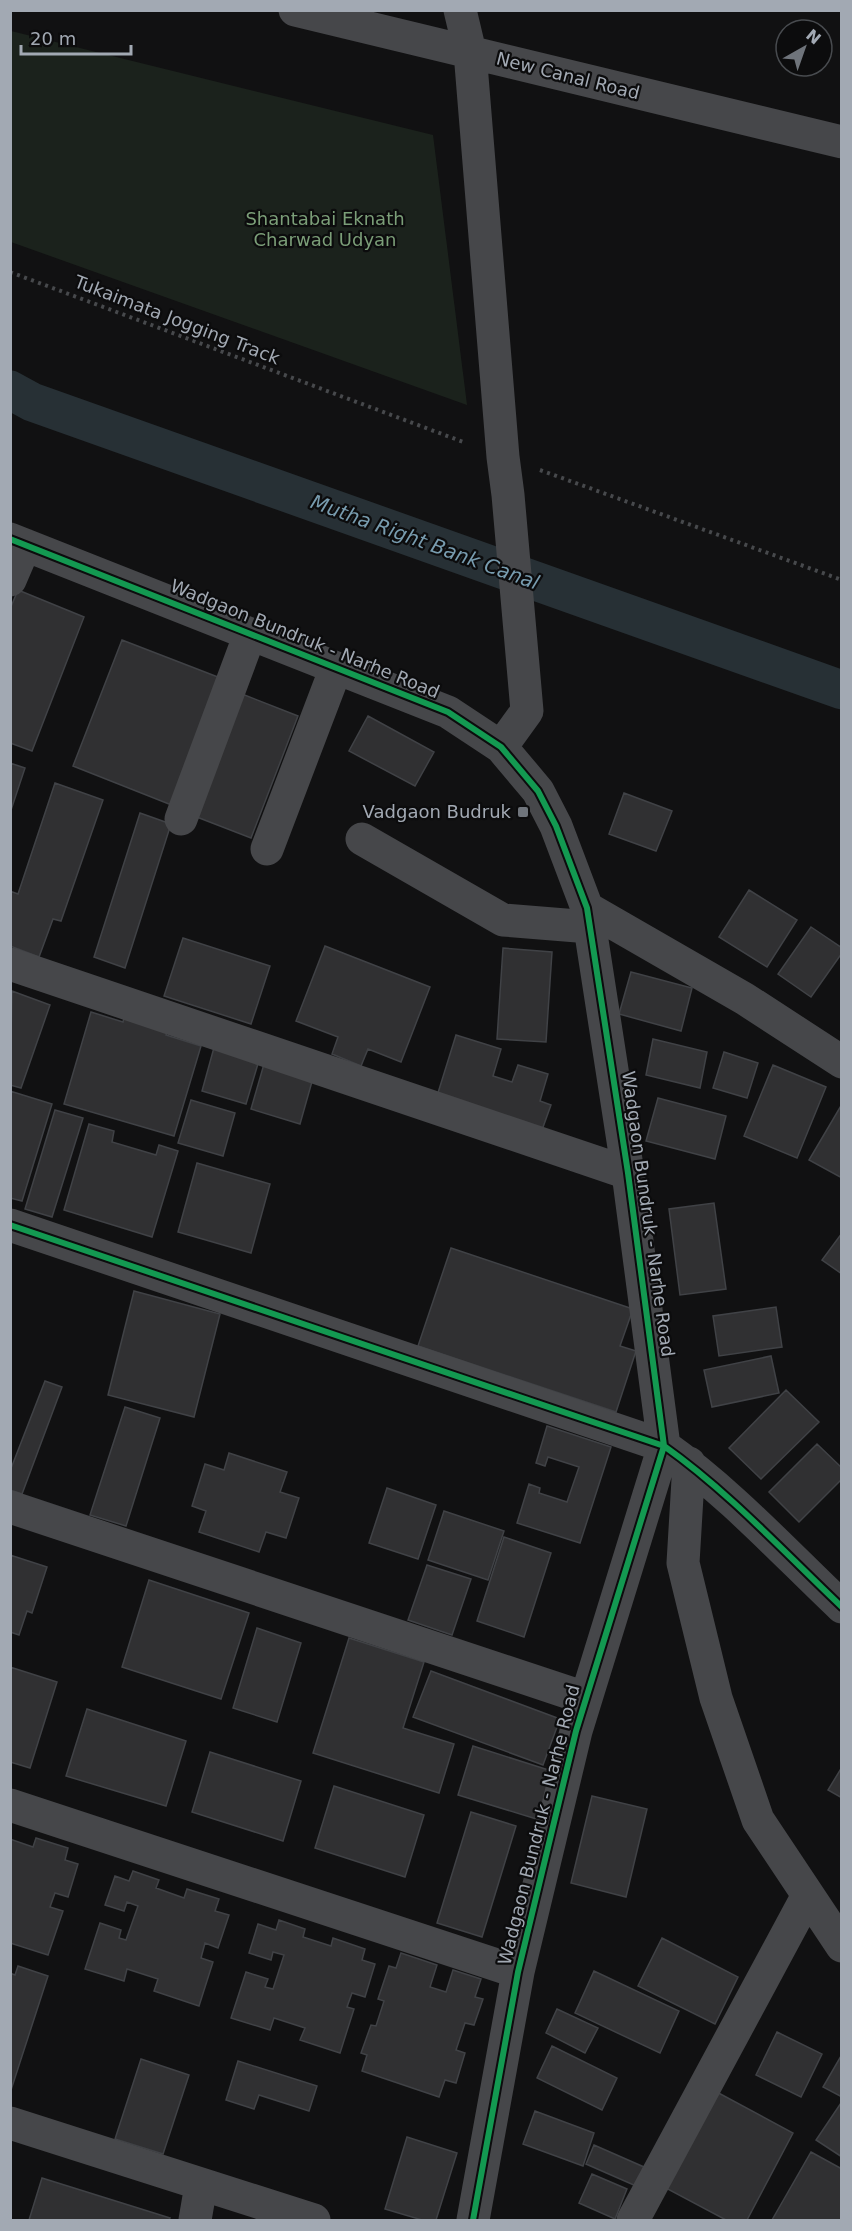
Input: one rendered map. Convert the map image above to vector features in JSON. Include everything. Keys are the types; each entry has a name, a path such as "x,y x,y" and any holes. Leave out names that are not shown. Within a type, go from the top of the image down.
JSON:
{"street":[{"name":"New Canal Road","path":"295,10 842,142"},
{"path":"460,10 470,52 526,711 501,747"},
{"path":"10,580 18,542"},
{"name":"Wadgaon Bundruk - Narhe Road","path":"18,542 448,712 501,747 538,791 556,826 588,917 628,1173 677,1454 585,1698 518,1972 473,2220"},
{"path":"181,819 250,633"},
{"path":"267,849 336,668"},
{"path":"362,839 503,920 588,917 744,999 842,1062"},
{"path":"10,964 628,1173"},
{"path":"10,1225 677,1454 730,1500 842,1607"},
{"path":"677,1454 683,1563 716,1698 758,1820 842,1946"},
{"path":"10,1507 585,1698"},
{"path":"10,1805 518,1972"},
{"path":"633,2220 808,1895"},
{"path":"10,2123 314,2220"},
{"path":"195,2220 201,2185"}],"path":[{"path":"716,534 842,580"}],"green space":[{"name":"Shantabai Eknath Charwad Udyan","path":"11,31 433,135 467,405 11,242"}],"building":[{"path":"18,590 84,617 32,751 10,743 10,609"},
{"path":"122,640 223,679 174,806 73,766"},
{"path":"237,692 298,716 251,838 189,814"},
{"path":"368,716 434,752 415,786 349,751"},
{"path":"10,763 25,768 10,813"},
{"path":"55,783 103,800 61,921 53,919 39,957 10,946 10,891 18,894"},
{"path":"624,793 672,811 656,851 609,834"},
{"path":"140,813 171,824 125,968 94,957"},
{"path":"749,890 797,920 767,967 719,937"},
{"path":"811,927 842,948 842,953 811,997 778,974"},
{"path":"183,938 270,966 251,1024 164,996"},
{"path":"325,946 430,987 401,1062 368,1049 361,1066 332,1054 338,1037 296,1021"},
{"path":"503,948 552,952 546,1042 497,1039"},
{"path":"631,972 692,988 681,1031 619,1014"},
{"path":"12,991 50,1005 21,1088 10,1085"},
{"path":"126,1010 169,1022 166,1035 201,1046 174,1136 64,1104 91,1012 123,1022"},
{"path":"456,1035 501,1049 493,1076 512,1082 518,1065 548,1074 540,1101 551,1105 542,1130 437,1096"},
{"path":"653,1039 707,1052 700,1088 646,1075"},
{"path":"215,1044 260,1057 246,1104 202,1091"},
{"path":"724,1052 758,1063 747,1098 713,1088"},
{"path":"264,1064 313,1078 300,1124 251,1109"},
{"path":"773,1065 826,1087 797,1158 744,1136"},
{"path":"10,1091 52,1104 22,1201 10,1198"},
{"path":"658,1098 726,1116 715,1159 646,1141"},
{"path":"191,1100 235,1113 223,1156 178,1143"},
{"path":"842,1104 842,1178 809,1160"},
{"path":"55,1110 83,1118 52,1217 25,1209"},
{"path":"89,1124 114,1131 112,1142 156,1155 159,1145 178,1151 152,1237 64,1210"},
{"path":"197,1163 270,1184 251,1253 178,1232"},
{"path":"714,1203 726,1289 680,1295 669,1209"},
{"path":"842,1233 842,1274 822,1260"},
{"path":"451,1248 633,1309 620,1346 636,1351 616,1412 418,1346"},
{"path":"134,1291 220,1314 194,1417 108,1395"},
{"path":"776,1307 782,1347 719,1356 713,1316"},
{"path":"771,1356 779,1393 712,1407 704,1370"},
{"path":"45,1381 62,1387 22,1494 10,1490 10,1471"},
{"path":"786,1390 819,1422 761,1479 729,1448"},
{"path":"125,1407 160,1418 126,1526 90,1515"},
{"path":"547,1426 611,1447 580,1543 517,1523 529,1484 540,1488 539,1493 567,1502 579,1467 548,1457 545,1466 536,1463"},
{"path":"817,1444 842,1468 842,1479 799,1522 769,1492"},
{"path":"229,1453 287,1472 280,1492 299,1498 286,1538 266,1532 259,1552 199,1532 206,1511 192,1506 205,1464 224,1470"},
{"path":"387,1488 436,1505 418,1559 369,1543"},
{"path":"444,1511 504,1531 488,1580 428,1560"},
{"path":"504,1537 551,1553 524,1637 477,1621"},
{"path":"10,1555 47,1567 32,1613 27,1611 19,1635 10,1632"},
{"path":"427,1565 471,1579 452,1635 408,1620"},
{"path":"149,1580 249,1613 221,1699 122,1667"},
{"path":"257,1628 301,1643 277,1722 233,1708"},
{"path":"349,1638 424,1662 403,1728 454,1744 439,1793 313,1753"},
{"path":"10,1667 57,1682 30,1768 10,1762"},
{"path":"431,1671 560,1719 543,1765 413,1717"},
{"path":"87,1709 186,1741 166,1806 66,1776"},
{"path":"473,1746 558,1773 543,1821 458,1795"},
{"path":"210,1752 301,1781 283,1841 192,1812"},
{"path":"842,1767 842,1798 828,1790"},
{"path":"334,1786 424,1815 405,1877 315,1848"},
{"path":"592,1796 647,1809 626,1897 571,1883"},
{"path":"471,1812 516,1826 482,1937 437,1923"},
{"path":"36,1838 68,1848 65,1860 78,1864 68,1897 55,1893 50,1907 63,1911 48,1955 10,1943 10,1839 33,1847"},
{"path":"133,1871 159,1880 156,1888 184,1898 187,1889 219,1899 215,1911 229,1915 218,1948 205,1943 201,1958 213,1962 199,2006 154,1991 158,1979 127,1969 124,1981 85,1969 100,1923 121,1930 119,1938 126,1940 138,1906 127,1902 124,1911 105,1905 115,1876 129,1881"},
{"path":"279,1920 305,1929 303,1937 331,1946 333,1938 365,1949 362,1960 375,1964 365,1997 352,1993 347,2007 354,2009 340,2053 300,2040 305,2028 274,2018 270,2030 231,2018 246,1972 268,1979 265,1987 273,1989 284,1955 273,1952 271,1960 249,1953 258,1924 276,1930"},
{"path":"662,1938 738,1977 715,2024 638,1986"},
{"path":"401,1953 437,1965 430,1987 446,1992 453,1970 481,1979 475,1997 483,1999 474,2025 465,2023 456,2050 465,2053 456,2083 445,2080 439,2097 362,2071 367,2055 361,2053 371,2025 376,2026 384,2001 378,1999 389,1966 396,1968"},
{"path":"18,1966 48,1976 11,2090 10,1973 15,1975"},
{"path":"594,1971 679,2011 660,2053 575,2013"},
{"path":"557,2009 598,2028 585,2053 546,2033"},
{"path":"777,2032 822,2054 801,2097 756,2075"},
{"path":"552,2046 617,2078 602,2110 537,2078"},
{"path":"842,2057 842,2097 823,2087"},
{"path":"141,2059 189,2075 163,2154 115,2139"},
{"path":"238,2061 317,2086 309,2111 259,2095 254,2109 226,2100"},
{"path":"713,2090 793,2133 747,2220 726,2220 662,2186"},
{"path":"842,2104 842,2157 816,2140"},
{"path":"535,2111 594,2133 583,2166 523,2144"},
{"path":"407,2137 457,2153 436,2220 422,2220 385,2209"},
{"path":"594,2145 644,2167 636,2186 586,2164"},
{"path":"811,2152 842,2169 842,2220 772,2220"},
{"path":"592,2174 627,2189 615,2219 579,2203"},
{"path":"42,2178 170,2218 169,2220 29,2220"}],"waterway":[{"name":"Mutha Right Bank Canal","path":"10,390 32,402 842,690"}],"cycle path":[{"path":"10,539 448,712 501,747 538,791 556,826 587,908 628,1173 664,1446 576,1731 518,1972 473,2220"},
{"path":"10,1225 664,1446 734,1503 842,1607"}],"place":[{"name":"Vadgaon Budruk","path":"523,812"}]}
